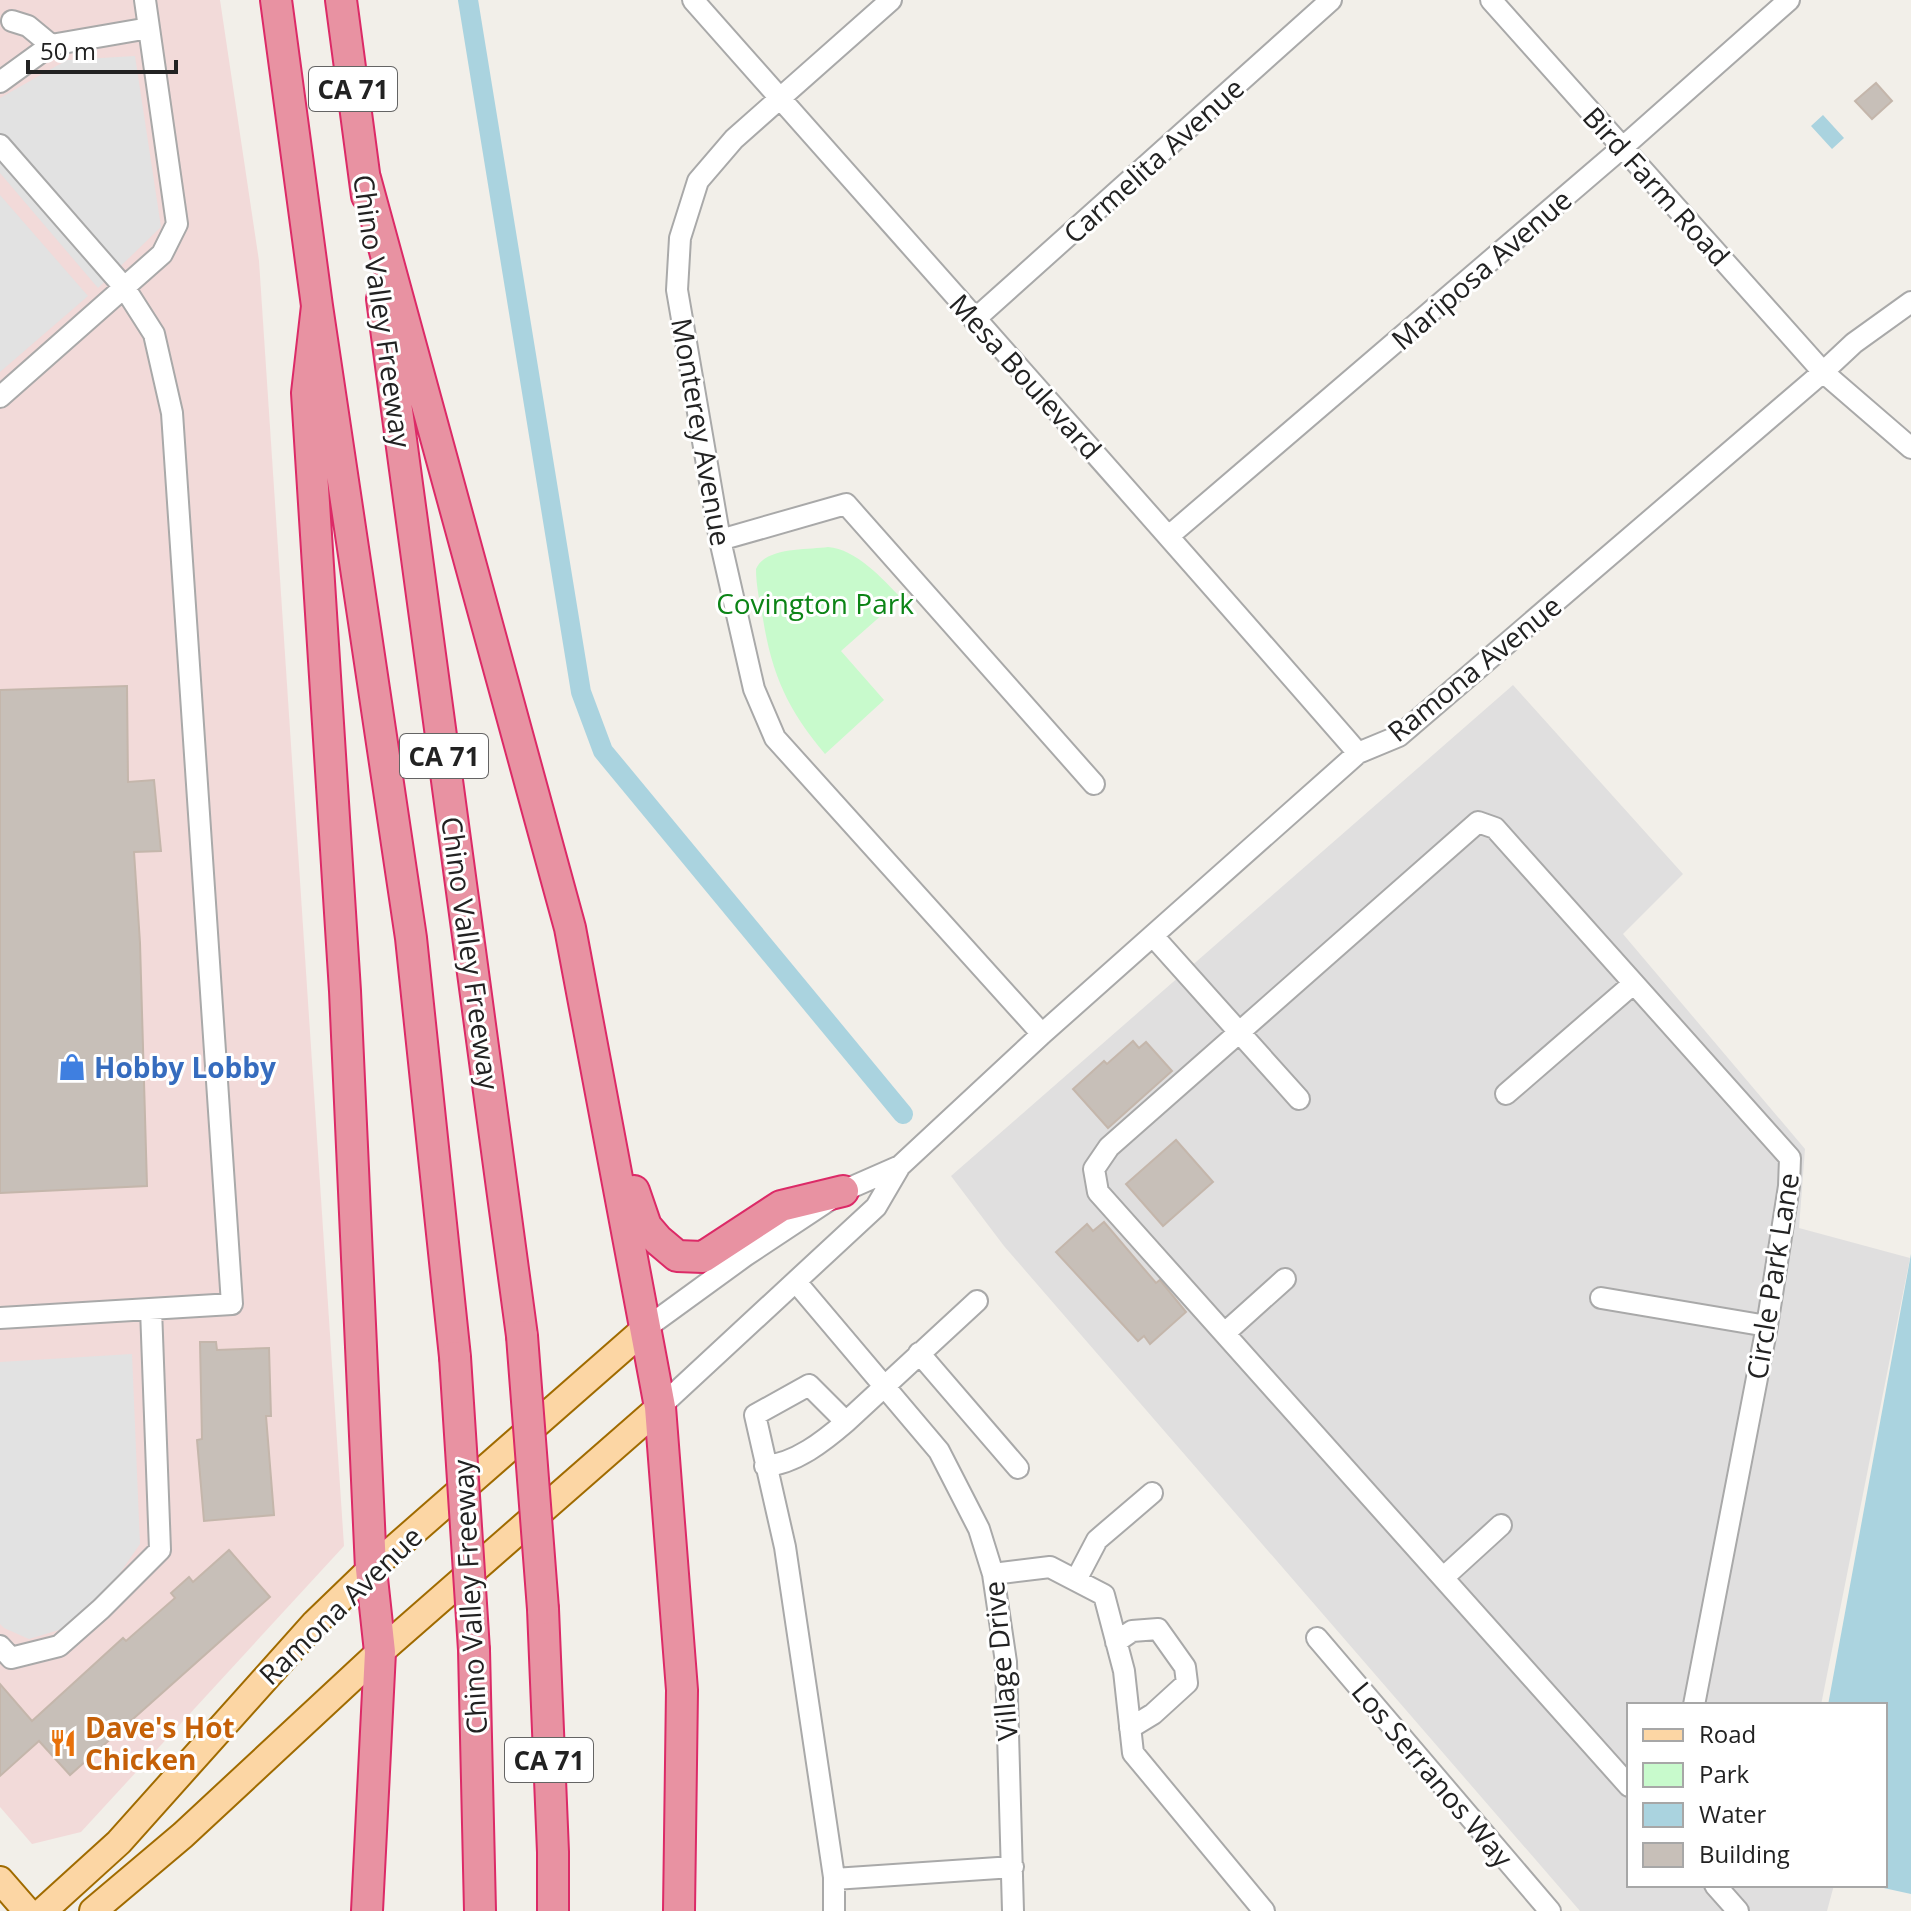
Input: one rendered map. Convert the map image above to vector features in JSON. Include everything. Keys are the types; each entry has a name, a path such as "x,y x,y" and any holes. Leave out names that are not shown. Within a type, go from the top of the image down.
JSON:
{"highway":[{"name":"Chino Valley Freeway","path":"276,0 317,306 411,938 455,1357 474,1650 480,1911"},
{"name":"Chino Valley Freeway","path":"341,0 522,1336 543,1609 553,1911"},
{"path":"365,178 570,928 646,1328 660,1407 682,1690 679,1911"},
{"path":"317,306 307,393 345,991 371,1569 380,1652 367,1911"},
{"path":"604,1107 646,1226 677,1256 703,1257 781,1206 843,1191"}],"main road":[{"name":"Ramona Avenue","path":"43,1911 119,1842 315,1623 371,1569 646,1328"},
{"name":"Ramona Avenue","path":"93,1911 183,1835 380,1652 660,1407"},
{"path":"0,1880 27,1911"}],"street":[{"path":"0,397 162,254 177,224 145,0"},
{"name":"Mesa Boulevard","path":"693,0 974,320 1170,535 1358,753"},
{"name":"Monterey Avenue","path":"891,0 734,139 698,181 680,238 677,290 720,540 754,689 775,738 1042,1034"},
{"name":"Carmelita Avenue","path":"974,320 1331,0"},
{"name":"Bird Farm Road","path":"1491,0 1823,372 1911,448"},
{"name":"Mariposa Avenue","path":"1170,535 1623,147 1789,0"},
{"path":"12,21 28,26 51,45"},
{"path":"0,82 51,45 149,28"},
{"path":"0,145 124,287 154,334 172,413 232,1304 0,1318"},
{"name":"Ramona Avenue","path":"660,1407 876,1207 900,1166 1042,1034 1358,753 1399,736 1854,343 1911,302"},
{"path":"720,540 846,504 1094,784"},
{"path":"1304,802 1331,765 1335,750 1332,723"},
{"name":"Circle Park Lane","path":"1238,1031 1478,822 1495,828 1790,1158 1789,1186 1767,1326 1694,1703"},
{"path":"1153,936 1299,1099"},
{"path":"1506,1094 1633,984"},
{"path":"1238,1031 1109,1147 1094,1169 1098,1192 1627,1784"},
{"name":"Ramona Avenue","path":"646,1328 745,1256 843,1191 900,1166"},
{"path":"1226,1332 1285,1279"},
{"name":"Village Drive","path":"796,1282 939,1451 979,1529 993,1574 1006,1662 1013,1911"},
{"path":"1601,1298 1767,1326"},
{"path":"765,1466 780,1465 826,1439 977,1301"},
{"path":"0,1646 11,1658 59,1646 160,1550 151,1309"},
{"path":"919,1353 1018,1468"},
{"path":"834,1911 834,1879 785,1547 755,1415 809,1385 846,1422"},
{"path":"1076,1580 1097,1540 1152,1493"},
{"path":"1444,1577 1501,1525"},
{"path":"993,1574 1050,1567 1104,1595 1124,1671 1133,1753 1258,1909"},
{"path":"1116,1642 1132,1631 1158,1629 1185,1667 1187,1683 1153,1714 1130,1728"},
{"name":"Los Serranos Way","path":"1317,1638 1550,1911"},
{"path":"834,1879 1013,1867"},
{"path":"1717,1887 1738,1911"}],"shaded area":[{"path":"0,0 220,0 259,261 344,1546 81,1832 32,1844 0,1807"},
{"path":"135,56 161,227 98,288 0,173 0,98 67,60"},
{"path":"0,195 88,296 0,372"},
{"path":"1513,685 1683,874 1623,934 1805,1149 1799,1228 1910,1258 1821,1703 1627,1703 1627,1887 1833,1887 1827,1911 1580,1911 1004,1246 951,1176"},
{"path":"132,1354 140,1544 109,1589 59,1630 29,1639 0,1624 0,1362"}],"green space":[{"name":"Covington Park","path":"828,547 859,559 901,598 841,651 884,700 825,754 791,707 777,675 758,594 756,569 761,562 777,553"}],"water":[{"path":"1823,115 1844,138 1832,149 1811,126"},
{"path":"1911,1254 1911,1894 1879,1887 1887,1887 1887,1703 1828,1703"}],"building":[{"path":"1876,83 1892,101 1872,119 1855,101"},
{"path":"127,686 128,782 154,780 161,851 134,852 140,943 147,1186 0,1193 0,690"},
{"path":"1133,1041 1139,1048 1146,1042 1172,1071 1108,1128 1073,1089 1104,1061 1107,1064"},
{"path":"1176,1140 1213,1182 1163,1226 1126,1184"},
{"path":"1104,1222 1156,1283 1160,1280 1186,1312 1150,1344 1144,1336 1138,1341 1056,1252 1087,1224 1093,1231"},
{"path":"200,1342 216,1342 217,1350 269,1348 271,1416 266,1416 274,1515 204,1521 197,1440 202,1439"},
{"path":"229,1550 270,1597 70,1775 39,1741 0,1776 0,1684 32,1721 123,1638 126,1641 175,1598 171,1593 189,1577 193,1582"}],"waterway":[{"path":"468,0 581,692 603,751 903,1114"}],"place":[{"name":"Hobby Lobby","path":"72,1067"},
{"name":"Dave's Hot Chicken","path":"63,1743"}]}
